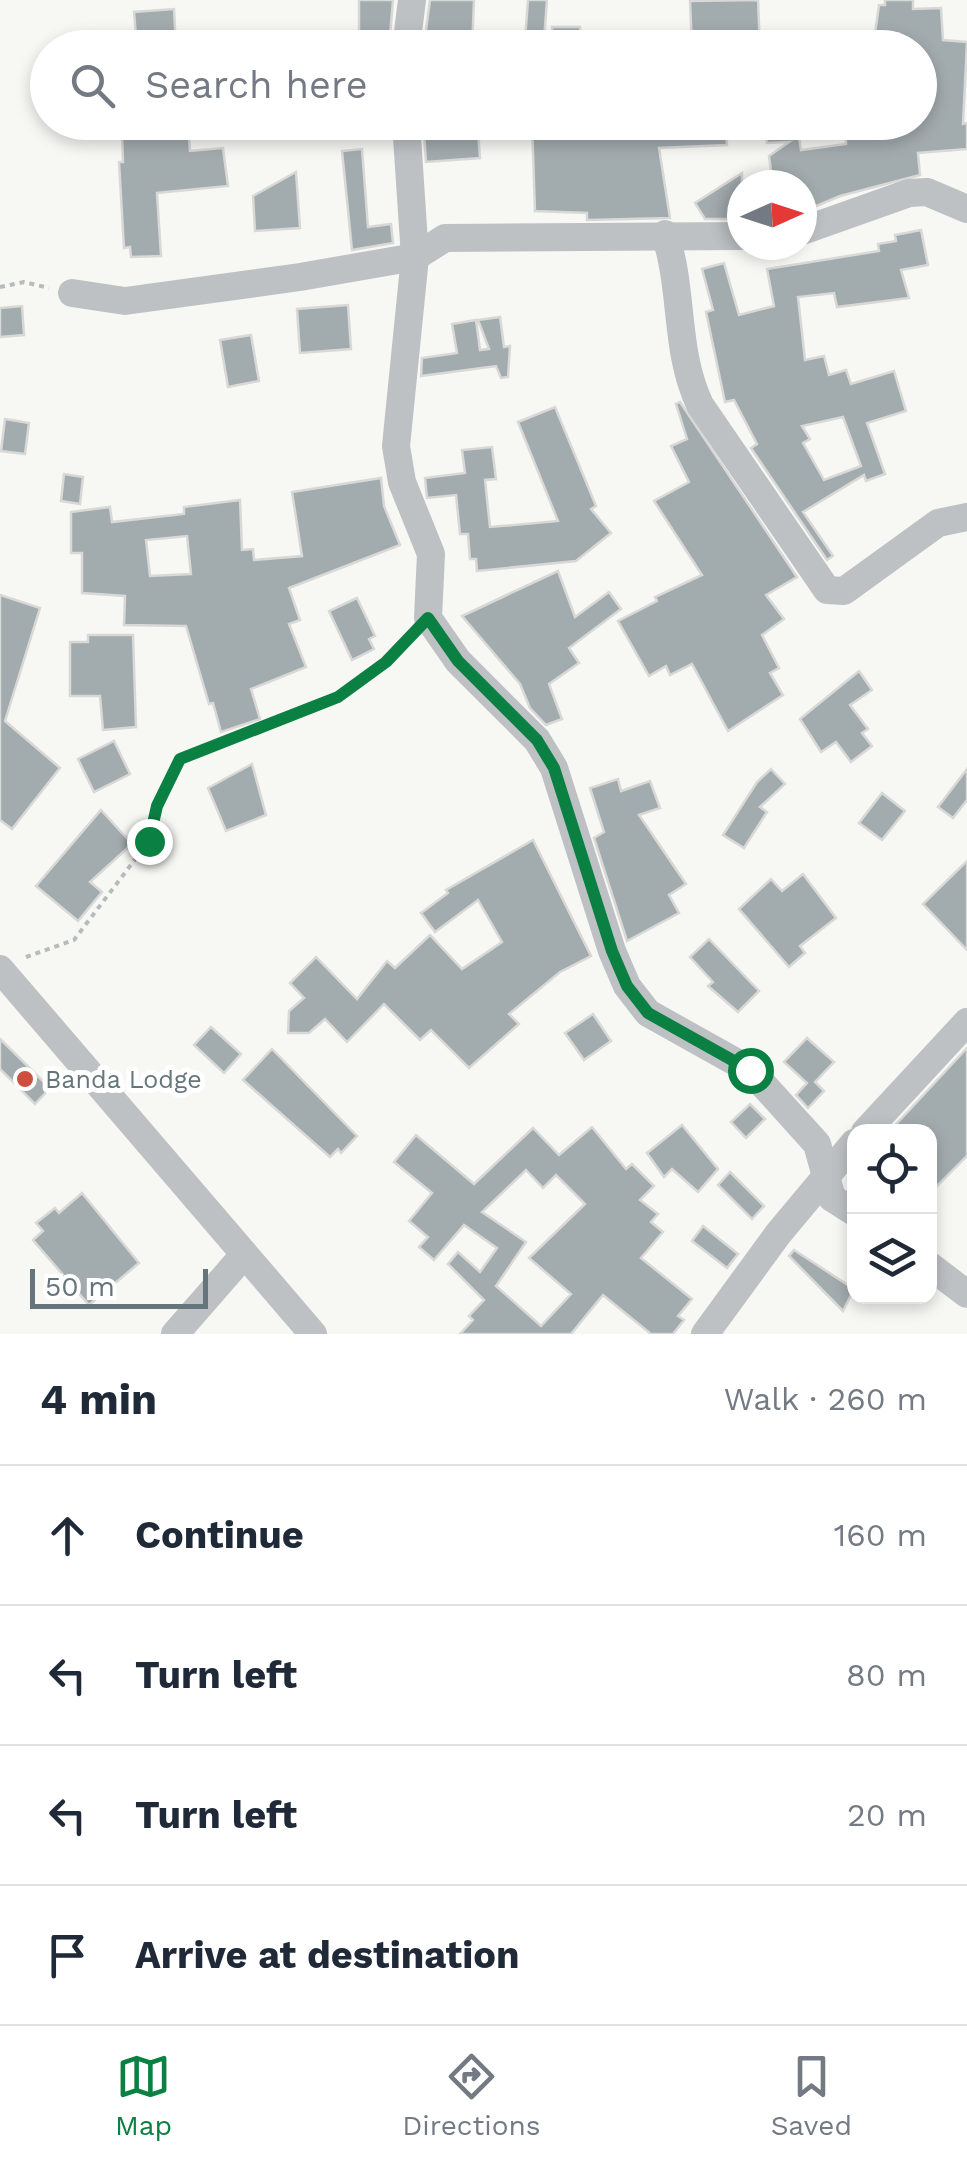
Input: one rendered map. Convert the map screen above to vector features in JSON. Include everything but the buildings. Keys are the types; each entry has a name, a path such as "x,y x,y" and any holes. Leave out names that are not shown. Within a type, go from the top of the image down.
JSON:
{"street":[{"path":"408,30 412,0"},
{"path":"407,140 414,257 396,446 402,482 431,554 428,618 458,661 537,740 554,768 612,951 627,986 648,1013 750,1070 817,1144 832,1198 847,1208"},
{"path":"817,226 909,193 927,192 967,209"},
{"path":"666,234 678,278 687,378 700,405 827,590 844,591 938,523 967,517"},
{"path":"72,293 125,301 414,257 445,238 727,236"},
{"path":"3,972 312,1334"},
{"path":"872,1124 967,1022"},
{"path":"705,1334 847,1152"},
{"path":"176,1334 244,1256"},
{"path":"937,1271 967,1294"}],"path":[{"path":"0,287 24,282 72,293"},
{"path":"3,972 30,952 74,940 149,841 157,806 180,759 338,697 386,662 428,618"}],"place":[{"name":"Banda Lodge","path":"25,1079"}],"route":[{"path":"149,841 157,806 180,759 247,736 296,710 338,697 386,662 428,618 458,661 537,740 554,768 612,951 627,986 648,1013 750,1070"}]}
